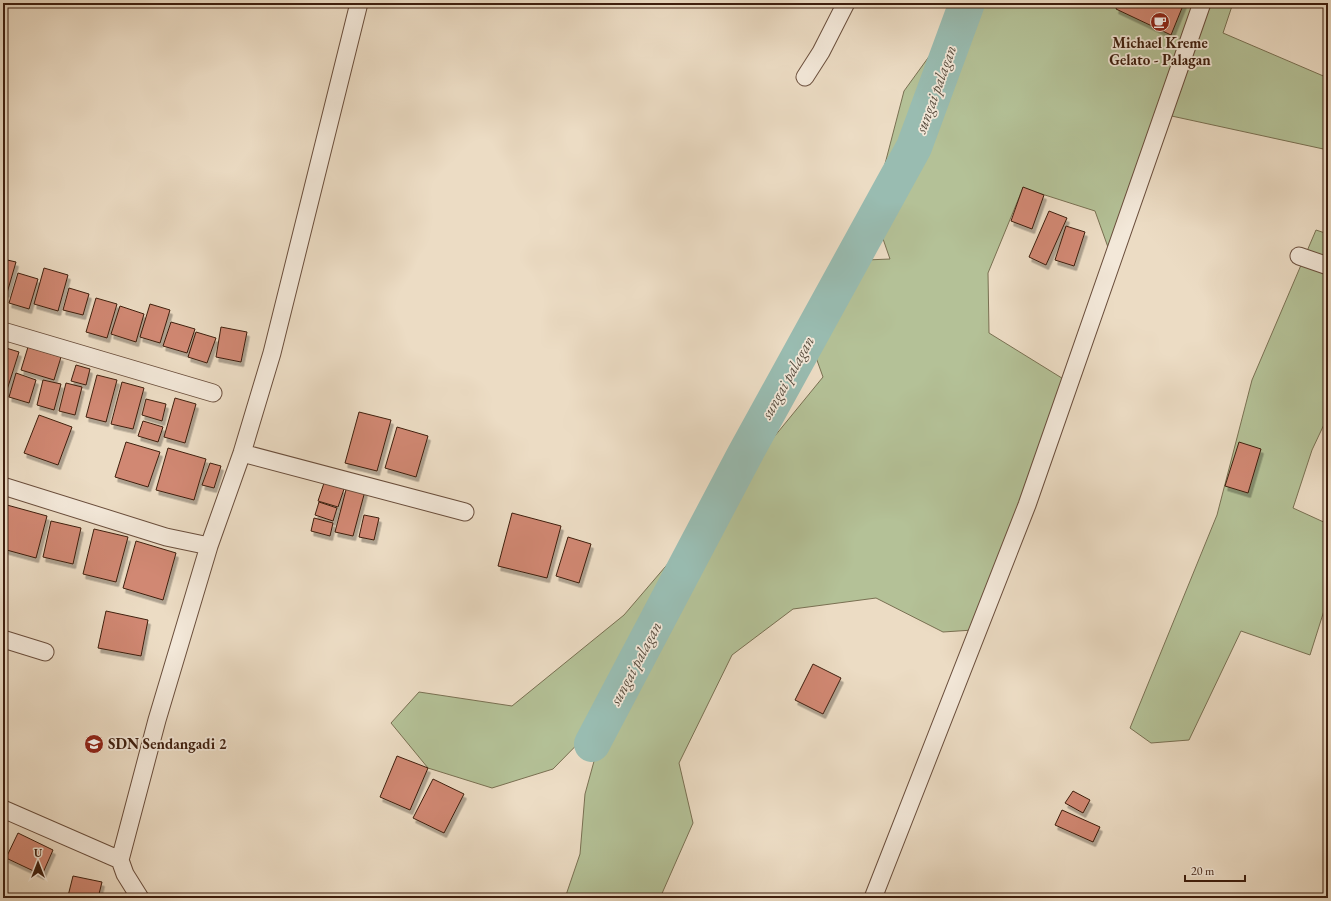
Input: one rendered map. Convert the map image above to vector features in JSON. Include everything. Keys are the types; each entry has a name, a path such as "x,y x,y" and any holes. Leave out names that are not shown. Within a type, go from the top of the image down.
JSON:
{"street":[{"path":"140,898 125,874 120,860 157,720 209,546 242,453 272,353 359,3"},
{"path":"805,77 821,52 846,3"},
{"path":"873,898 1026,505 1202,3"},
{"path":"1299,256 1328,266"},
{"path":"3,331 213,393"},
{"path":"242,453 465,512"},
{"path":"3,486 166,537 209,546"},
{"path":"3,639 45,652"},
{"path":"3,809 120,860"}],"green space":[{"path":"973,3 1233,3 1223,33 1328,78 1328,150 1167,115 1109,250 1095,211 1023,188 988,273 989,333 1065,380 973,630 943,632 876,598 793,609 732,655 679,763 693,823 660,898 565,898 580,854 585,794 607,714 553,769 492,788 428,768 391,723 419,692 512,706 624,615 725,497 823,377 809,338 841,261 890,259 873,210 904,91 962,11"},
{"path":"1316,230 1328,234 1328,416 1312,450 1293,508 1328,524 1328,598 1310,655 1241,631 1189,740 1151,743 1130,728 1217,515 1252,380"}],"building":[{"name":"Michael Kreme Gelato - Palagan","path":"1118,3 1184,3 1171,35 1116,9"},
{"path":"1023,187 1044,195 1032,229 1011,221"},
{"path":"1049,211 1067,218 1046,265 1029,257"},
{"path":"1066,226 1085,232 1074,266 1055,260"},
{"path":"3,259 16,262 7,293 3,292"},
{"path":"44,268 68,275 58,311 34,304"},
{"path":"18,273 38,279 29,309 9,303"},
{"path":"69,288 89,294 83,315 63,310"},
{"path":"96,298 117,304 107,338 86,332"},
{"path":"150,304 170,310 160,343 140,337"},
{"path":"120,306 144,314 136,342 111,334"},
{"path":"171,322 195,329 187,353 163,346"},
{"path":"221,327 247,332 241,362 216,357"},
{"path":"196,332 216,338 207,363 188,357"},
{"path":"3,347 19,352 6,393 3,392"},
{"path":"28,347 61,357 54,380 21,370"},
{"path":"76,365 90,369 86,385 71,381"},
{"path":"16,373 36,380 29,403 9,397"},
{"path":"97,375 117,380 106,422 86,417"},
{"path":"43,380 61,384 54,410 37,405"},
{"path":"122,382 144,388 133,429 111,424"},
{"path":"66,383 82,387 75,415 59,411"},
{"path":"175,398 196,404 185,443 164,437"},
{"path":"146,399 166,404 162,421 142,415"},
{"path":"359,412 391,420 377,471 345,463"},
{"path":"39,415 72,427 58,465 24,453"},
{"path":"143,421 163,427 158,442 138,436"},
{"path":"397,427 428,436 416,477 385,468"},
{"path":"126,442 160,452 148,487 115,477"},
{"path":"1239,442 1261,449 1248,493 1225,486"},
{"path":"168,448 206,459 194,500 156,490"},
{"path":"210,463 221,466 214,488 202,485"},
{"path":"324,483 344,489 338,507 318,501"},
{"path":"347,486 365,491 353,536 335,532"},
{"path":"319,502 337,508 333,521 315,515"},
{"path":"7,505 47,516 36,558 3,549 3,520"},
{"path":"512,513 561,526 547,578 498,566"},
{"path":"364,515 379,518 374,540 359,537"},
{"path":"314,518 333,523 330,536 311,531"},
{"path":"51,521 81,528 73,564 43,557"},
{"path":"94,529 128,537 116,582 83,574"},
{"path":"568,537 591,544 579,583 556,576"},
{"path":"136,541 176,553 163,600 123,588"},
{"path":"106,611 148,620 141,656 98,648"},
{"path":"813,664 841,678 823,714 795,700"},
{"path":"397,756 428,768 410,810 380,797"},
{"path":"433,779 464,794 444,833 413,818"},
{"path":"1073,791 1090,800 1083,813 1065,803"},
{"path":"1062,810 1100,827 1093,842 1055,825"},
{"path":"18,833 53,850 42,875 6,858"},
{"path":"73,876 102,882 98,898 79,898 68,896"}],"waterway":[{"name":"sungai palagan","path":"592,744 744,456 914,147 967,3"}],"place":[{"name":"Michael Kreme Gelato - Palagan","path":"1160,22"},
{"name":"SDN Sendangadi 2","path":"94,744"}]}
